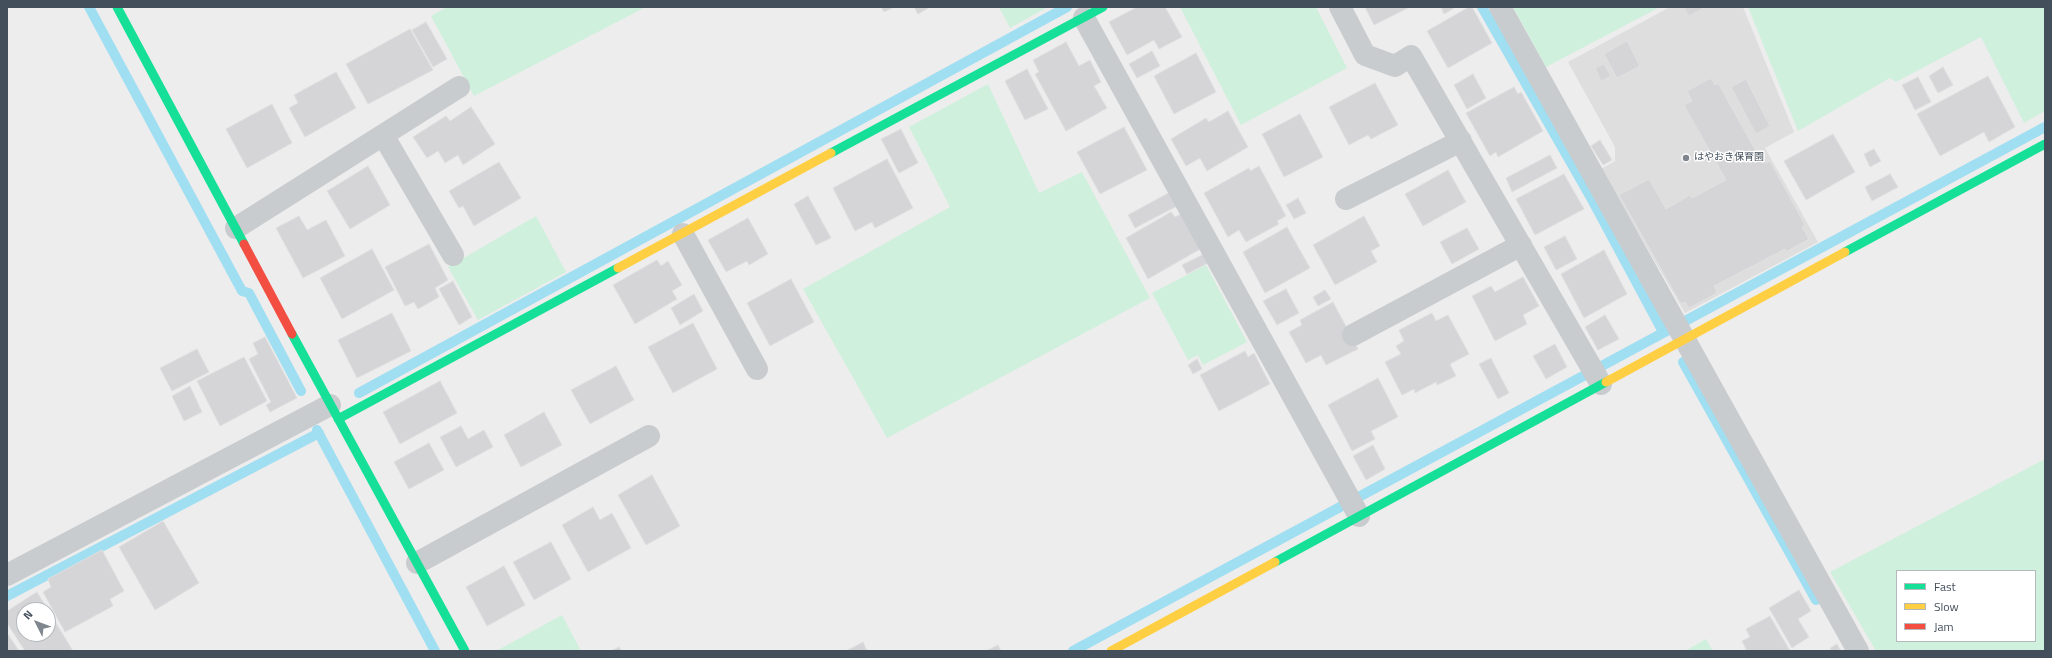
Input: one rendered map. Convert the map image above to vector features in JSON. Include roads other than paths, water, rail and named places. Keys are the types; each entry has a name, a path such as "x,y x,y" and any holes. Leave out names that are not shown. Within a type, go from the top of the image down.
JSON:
{"street":[{"path":"117,7 334,412 465,651"},
{"path":"7,575 334,412 683,234 1103,7"},
{"path":"1340,7 1365,55 1394,66 1411,56 1595,374"},
{"path":"1500,7 1858,651"},
{"path":"1084,18 1357,513"},
{"path":"236,228 459,87"},
{"path":"383,135 453,255"},
{"path":"1346,199 1461,141"},
{"path":"1111,651 1357,513 1595,374 1679,328 2045,144"},
{"path":"683,234 757,369"},
{"path":"1353,335 1521,245"},
{"path":"417,563 649,436"}],"waterway":[{"path":"89,7 242,291 249,293 301,391"},
{"path":"359,393 1067,7"},
{"path":"1482,7 1590,196 1663,332"},
{"path":"1073,651 2045,127"},
{"path":"1683,362 1816,600"},
{"path":"317,430 435,651"},
{"path":"7,596 319,433"}],"place":[{"name":"はやおき保育園","path":"1686,158"}]}
